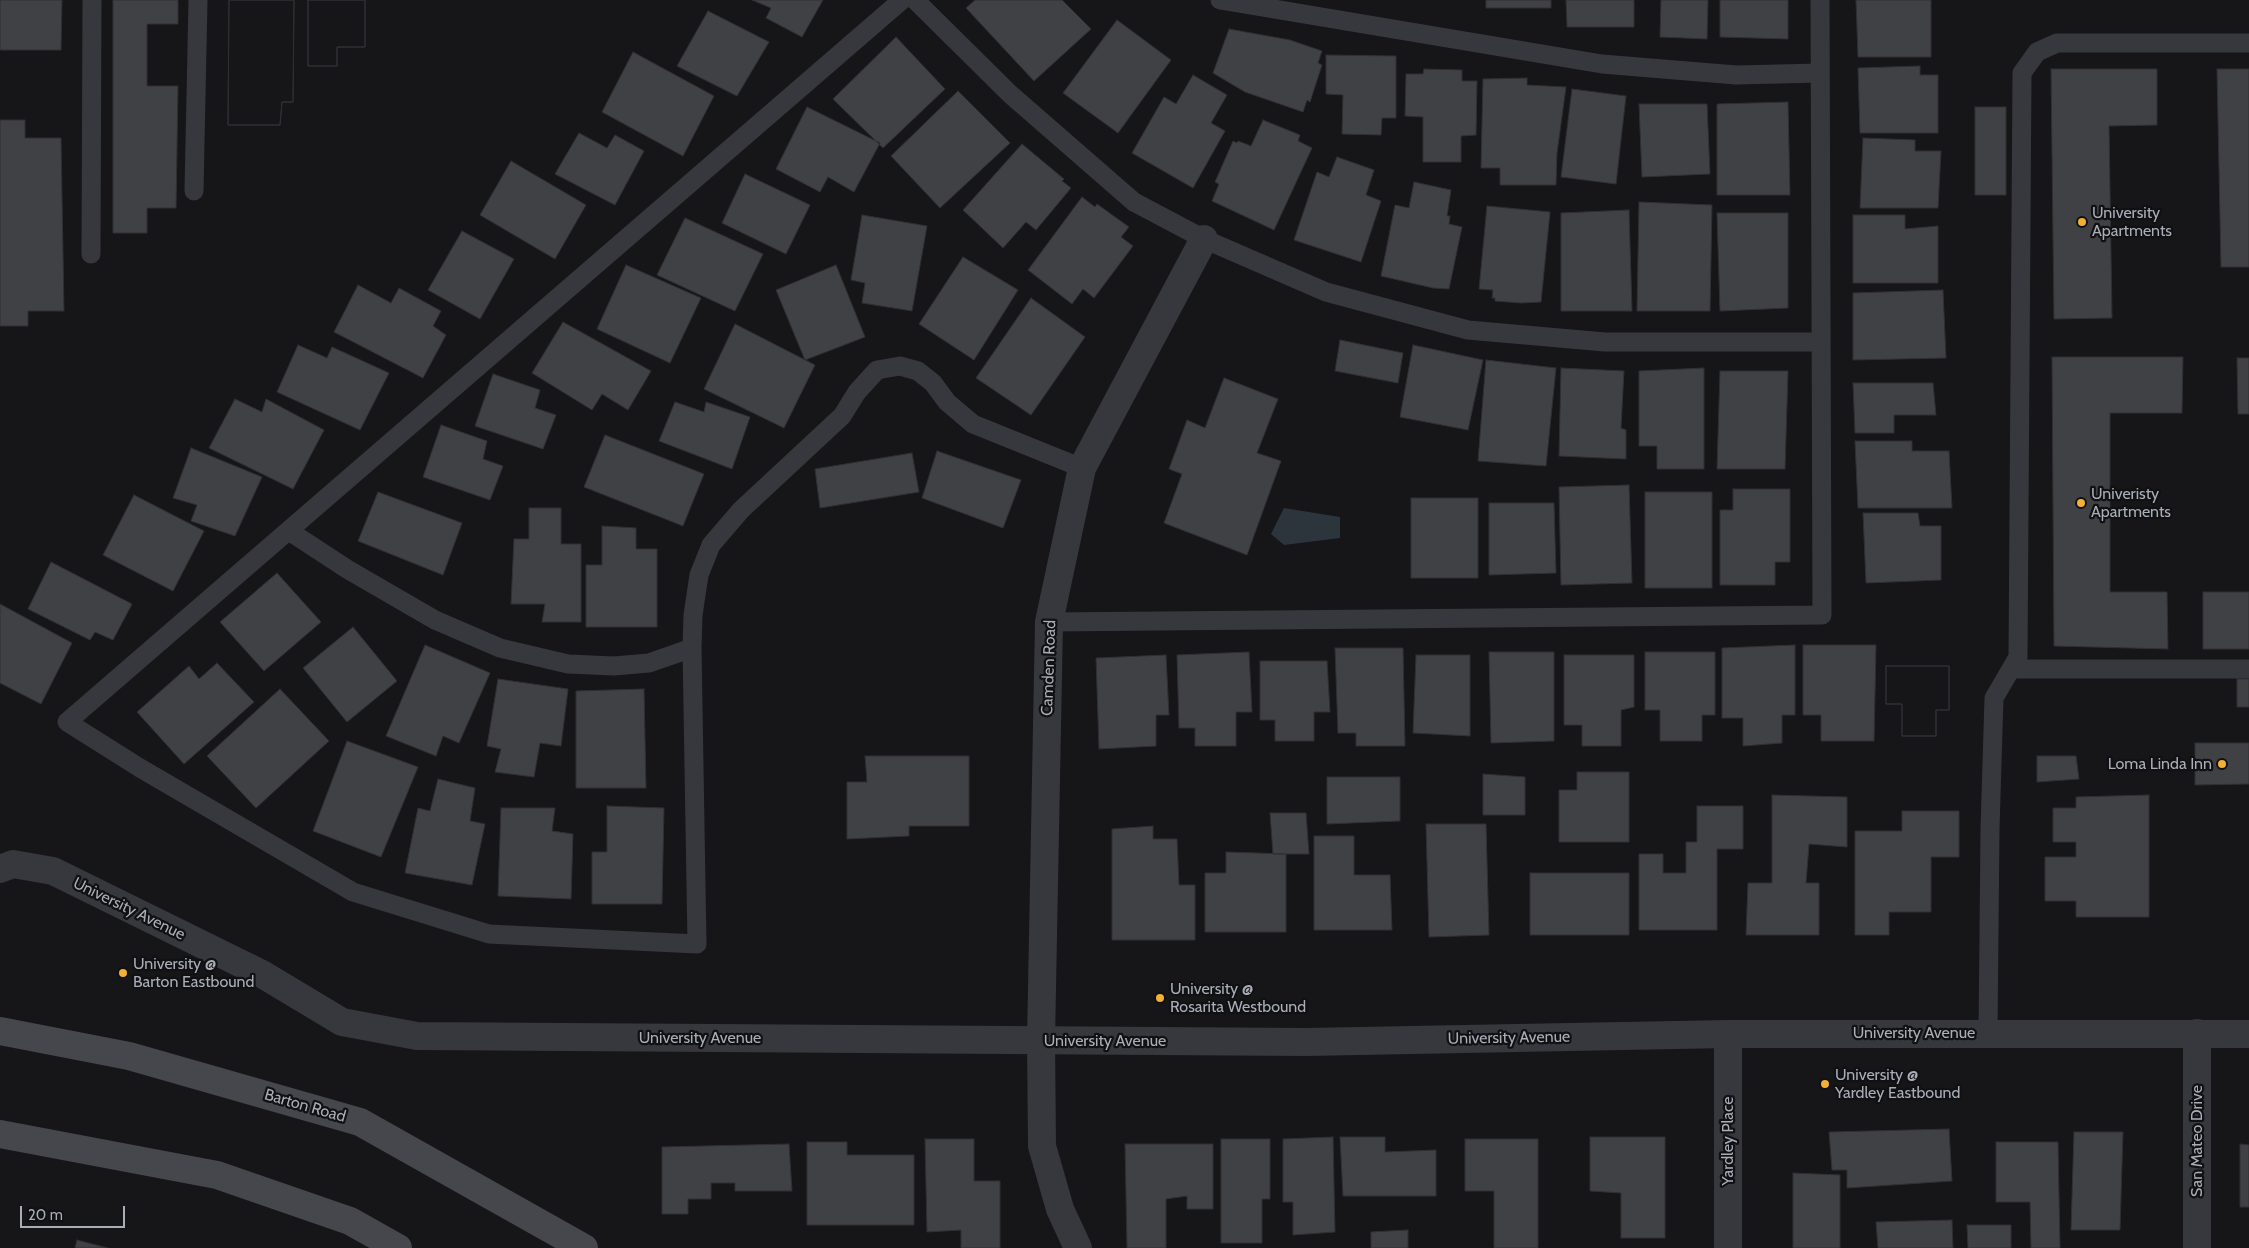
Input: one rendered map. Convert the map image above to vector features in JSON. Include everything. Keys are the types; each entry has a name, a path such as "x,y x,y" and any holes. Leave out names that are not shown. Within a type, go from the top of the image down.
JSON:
{"main road":[{"name":"Barton Road","path":"0,1031 129,1056 360,1122 584,1248"},
{"path":"0,1134 216,1175 350,1221 398,1248"}],"street":[{"name":"Camden Road","path":"1078,1248 1060,1209 1042,1146 1041,1040 1049,622 1082,468 1204,239"},
{"name":"University Avenue","path":"0,869 12,864 53,871 262,974 342,1022 417,1036 1306,1042 1728,1034 2249,1034"},
{"name":"San Mateo Drive","path":"2197,1033 2197,1248"},
{"name":"Yardley Place","path":"1728,1034 1728,1248"}],"lane":[{"path":"91,254 92,0"},
{"path":"194,191 198,0"},
{"path":"902,0 67,722 140,768 353,892 489,934 697,944 693,615 699,575 711,545 741,510 842,416 857,392 877,370 900,366 918,371 933,384 947,402 973,424 1082,468"},
{"path":"915,0 1010,94 1134,202 1204,239 1326,292 1468,330 1605,342 1821,342"},
{"path":"1220,0 1602,64 1736,75 1820,72"},
{"path":"1049,622 1822,615 1820,0"},
{"path":"1988,1033 1990,830 1994,698 2018,657 2022,73 2037,52 2057,43 2249,43"},
{"path":"289,531 347,569 435,620 500,648 568,664 614,666 649,663 692,648"},
{"path":"2012,669 2249,668"}],"shaded area":[{"path":"1284,508 1340,517 1340,538 1284,545 1271,534"}],"building":[{"path":"0,0 62,0 61,50 0,50"},
{"path":"113,0 178,0 178,24 147,24 147,86 178,86 176,208 147,208 147,233 113,233"},
{"path":"229,0 294,0 293,102 282,102 280,125 228,125"},
{"path":"229,0 294,0 293,102 282,102 280,125 228,125"},
{"path":"308,0 365,0 365,47 337,47 337,66 308,66"},
{"path":"308,0 365,0 365,47 337,47 337,66 308,66"},
{"path":"752,0 823,0 802,37 766,18 771,8"},
{"path":"975,0 1062,0 1091,29 1034,81 966,8"},
{"path":"1486,0 1551,0 1551,8 1486,8"},
{"path":"1566,0 1634,0 1634,27 1567,27"},
{"path":"1661,0 1708,0 1707,39 1660,37"},
{"path":"1720,0 1788,0 1788,39 1720,37"},
{"path":"1856,0 1931,0 1931,57 1858,57"},
{"path":"708,11 769,42 737,96 677,66"},
{"path":"1117,20 1171,60 1118,133 1063,93"},
{"path":"1229,29 1290,40 1322,51 1318,63 1322,65 1310,102 1307,100 1303,112 1245,92 1213,73"},
{"path":"896,37 945,89 883,148 833,99"},
{"path":"633,52 714,96 683,156 602,112"},
{"path":"1326,55 1396,56 1396,118 1382,118 1381,135 1342,134 1343,95 1326,94"},
{"path":"1920,66 1920,75 1938,75 1938,133 1860,133 1858,68"},
{"path":"1424,69 1462,70 1462,81 1477,81 1476,135 1461,136 1461,162 1423,162 1423,117 1405,116 1406,74 1423,74"},
{"name":"University Apartments","path":"2051,69 2157,69 2157,125 2109,126 2112,318 2054,319"},
{"path":"2217,69 2249,69 2249,267 2221,267"},
{"path":"1193,75 1227,95 1211,123 1225,131 1193,188 1132,153 1164,97 1176,104"},
{"path":"1527,78 1527,85 1566,87 1557,153 1556,185 1500,185 1500,168 1481,168 1483,79"},
{"path":"1572,89 1626,96 1616,184 1561,177"},
{"path":"958,91 1010,143 940,208 891,156"},
{"path":"1788,102 1790,195 1717,195 1717,104"},
{"path":"1639,104 1707,104 1710,174 1642,177"},
{"path":"807,107 880,143 854,192 828,177 820,192 776,169"},
{"path":"1975,107 2006,107 2006,195 1975,195"},
{"path":"0,120 25,120 25,138 61,138 64,311 28,311 28,326 0,326"},
{"path":"1263,120 1300,135 1298,141 1312,148 1274,230 1212,201 1219,184 1215,182 1233,141 1251,146"},
{"path":"579,133 607,148 615,135 644,151 615,205 555,174"},
{"path":"1863,138 1915,140 1915,151 1941,151 1938,208 1860,208"},
{"path":"1022,144 1064,179 1062,181 1071,188 1036,230 1026,222 1003,248 963,210"},
{"path":"1337,157 1374,170 1366,195 1381,201 1361,262 1294,240 1317,172 1329,177"},
{"path":"511,161 586,205 555,259 480,215"},
{"path":"745,174 810,205 786,254 722,223"},
{"path":"1414,182 1451,190 1447,216 1450,216 1449,224 1462,227 1449,289 1433,288 1381,276 1395,205 1409,208"},
{"path":"1082,197 1095,207 1097,204 1129,227 1121,237 1133,246 1094,298 1083,289 1072,304 1028,270"},
{"path":"1639,202 1712,205 1710,311 1637,311"},
{"path":"1487,206 1550,212 1541,302 1495,301 1495,298 1492,298 1493,290 1479,289"},
{"path":"1629,210 1632,311 1561,311 1561,213"},
{"path":"1717,213 1788,213 1788,308 1720,311"},
{"path":"862,215 927,226 912,311 862,303 865,283 851,280"},
{"path":"1853,215 1905,215 1905,229 1938,226 1938,283 1853,283"},
{"path":"685,218 763,254 735,311 657,275"},
{"path":"462,231 514,259 480,319 428,290"},
{"path":"963,257 1018,290 974,360 919,324"},
{"path":"626,265 701,298 670,363 597,329"},
{"path":"836,265 865,337 805,360 776,290"},
{"path":"358,285 391,303 399,288 441,311 433,326 446,335 423,378 334,332"},
{"path":"1943,290 1946,358 1853,360 1853,293"},
{"path":"1031,298 1085,337 1031,415 976,378"},
{"path":"563,322 651,371 628,410 602,394 592,410 532,373"},
{"path":"735,324 815,365 784,428 704,389"},
{"path":"1340,340 1403,353 1398,383 1335,371"},
{"path":"298,345 327,358 332,347 389,373 360,430 277,392"},
{"path":"1413,345 1483,360 1468,430 1400,417"},
{"name":"Univeristy Apartments","path":"2052,357 2183,357 2182,413 2110,413 2110,592 2167,592 2168,649 2054,646"},
{"path":"2237,358 2249,358 2249,414 2238,414"},
{"path":"1486,360 1556,368 1546,466 1478,461"},
{"path":"1561,368 1624,371 1621,428 1626,430 1626,459 1559,456"},
{"path":"1704,368 1704,469 1657,469 1657,446 1639,446 1639,371"},
{"path":"1720,371 1788,371 1785,469 1717,469"},
{"path":"493,374 540,390 535,408 556,415 543,449 475,426"},
{"path":"1224,378 1278,399 1257,453 1281,461 1247,555 1164,523 1182,474 1169,469 1187,420 1205,428"},
{"path":"1853,383 1933,383 1936,415 1894,415 1894,433 1855,433"},
{"path":"235,399 262,412 266,399 324,430 293,489 209,448"},
{"path":"675,402 704,412 706,402 750,417 732,469 659,441"},
{"path":"441,425 487,441 483,459 503,466 490,500 423,477"},
{"path":"605,435 704,474 683,526 584,487"},
{"path":"1855,441 1912,441 1912,451 1949,451 1952,508 1858,508"},
{"path":"191,448 262,477 235,536 191,521 197,505 173,498"},
{"path":"937,451 1021,480 1003,528 922,498"},
{"path":"912,453 919,492 820,508 815,469"},
{"path":"1629,485 1632,583 1561,585 1559,487"},
{"path":"1733,489 1790,489 1790,562 1775,562 1775,585 1720,585 1720,510 1733,510"},
{"path":"378,492 462,523 443,575 358,541"},
{"path":"1645,492 1712,492 1712,588 1645,588"},
{"path":"134,495 204,531 173,591 103,555"},
{"path":"1411,498 1478,498 1478,578 1411,578"},
{"path":"1489,503 1554,503 1556,573 1489,575"},
{"path":"529,508 561,508 561,544 581,544 581,622 542,622 545,604 511,604 514,539 529,539"},
{"path":"1863,513 1918,513 1920,526 1941,526 1941,580 1866,583"},
{"path":"602,526 636,528 636,549 657,549 657,627 586,627 586,565 602,565"},
{"path":"51,562 132,604 113,640 95,632 90,640 28,609"},
{"path":"277,573 321,622 264,671 220,622"},
{"path":"2203,592 2249,592 2249,649 2203,649"},
{"path":"0,604 72,643 41,704 0,683"},
{"path":"353,627 397,681 347,722 303,668"},
{"path":"425,645 490,673 459,743 443,736 436,756 386,736"},
{"path":"1795,645 1795,715 1782,715 1782,743 1743,746 1743,718 1722,718 1722,648"},
{"path":"1803,645 1876,645 1874,741 1821,741 1821,715 1803,715"},
{"path":"1335,648 1403,648 1405,746 1356,746 1356,733 1338,733"},
{"path":"1249,652 1252,712 1236,712 1236,746 1195,746 1195,728 1179,728 1177,655"},
{"path":"1489,652 1554,652 1554,741 1491,743"},
{"path":"1645,652 1715,652 1715,715 1702,715 1702,741 1660,741 1660,710 1645,710"},
{"path":"1166,655 1169,715 1156,715 1156,746 1099,749 1096,658"},
{"path":"1416,655 1470,655 1470,736 1413,733"},
{"path":"1564,655 1634,655 1634,707 1621,710 1621,746 1582,746 1582,725 1564,725"},
{"path":"1260,661 1327,661 1330,712 1314,712 1314,741 1275,741 1275,720 1260,720"},
{"path":"217,663 254,702 184,764 137,712 189,666 199,679"},
{"path":"1886,666 1949,666 1949,710 1936,710 1936,736 1902,736 1902,704 1886,704"},
{"path":"1886,666 1949,666 1949,710 1936,710 1936,736 1902,736 1902,704 1886,704"},
{"path":"498,679 568,689 561,746 540,743 534,777 495,772 501,749 487,746"},
{"path":"2237,679 2249,679 2249,707 2237,707"},
{"path":"280,689 329,741 256,808 207,756"},
{"path":"644,689 646,788 576,788 576,691"},
{"path":"347,741 418,767 381,857 313,831"},
{"name":"Loma Linda Inn","path":"2195,743 2249,743 2249,784 2195,785"},
{"path":"865,756 969,756 969,826 909,826 909,836 847,839 847,782 867,782"},
{"path":"2037,756 2076,756 2079,779 2037,782"},
{"path":"1577,772 1629,772 1629,842 1559,842 1559,790 1577,790"},
{"path":"1483,774 1525,777 1525,815 1483,815"},
{"path":"1327,777 1400,777 1400,821 1327,824"},
{"path":"438,779 475,788 470,821 485,824 472,885 405,873 418,808 430,811"},
{"path":"1772,795 1847,797 1847,847 1809,844 1806,883 1819,883 1819,935 1746,935 1748,883 1772,883"},
{"path":"2149,795 2149,917 2076,917 2076,901 2045,901 2045,857 2076,857 2076,842 2053,842 2053,808 2076,808 2076,797"},
{"path":"607,806 664,808 662,904 592,904 592,852 607,852"},
{"path":"1697,806 1743,806 1743,849 1717,849 1717,930 1639,930 1639,854 1663,854 1663,873 1686,873 1686,842 1697,842"},
{"path":"501,808 555,808 552,831 573,834 571,899 498,896"},
{"path":"1902,811 1959,811 1959,857 1931,857 1931,912 1889,912 1889,935 1855,935 1855,831 1902,831"},
{"path":"1270,813 1306,813 1309,854 1273,854"},
{"path":"1426,824 1486,824 1489,935 1429,937"},
{"path":"1153,826 1153,839 1177,839 1179,885 1195,885 1195,940 1112,940 1112,829"},
{"path":"1314,836 1354,836 1354,875 1390,875 1392,930 1314,930"},
{"path":"1226,852 1286,854 1286,932 1205,932 1205,873 1226,873"},
{"path":"1530,873 1629,873 1629,935 1530,935"},
{"path":"1949,1129 1952,1181 1847,1188 1847,1170 1832,1170 1829,1132"},
{"path":"2074,1132 2123,1132 2120,1230 2071,1230"},
{"path":"1333,1137 1335,1232 1293,1235 1293,1202 1283,1202 1283,1139"},
{"path":"1340,1137 1385,1137 1385,1152 1436,1150 1436,1196 1343,1196"},
{"path":"1590,1137 1665,1137 1665,1238 1621,1238 1621,1193 1590,1191"},
{"path":"925,1139 974,1139 974,1181 1000,1181 1000,1248 961,1248 961,1230 927,1232"},
{"path":"1221,1139 1270,1139 1270,1199 1262,1199 1262,1243 1221,1243"},
{"path":"1465,1139 1538,1139 1538,1248 1494,1248 1494,1191 1465,1191"},
{"path":"807,1142 847,1142 847,1155 914,1155 914,1225 807,1225"},
{"path":"1996,1142 2058,1142 2060,1248 2031,1248 2030,1202 1996,1202"},
{"path":"789,1144 792,1191 735,1191 735,1183 711,1183 711,1199 688,1199 688,1214 662,1214 662,1147"},
{"path":"1125,1144 1213,1144 1213,1209 1187,1209 1187,1196 1166,1199 1166,1248 1127,1248"},
{"path":"2240,1144 2249,1145 2249,1207 2240,1207"},
{"path":"1793,1173 1840,1175 1840,1248 1793,1248"},
{"path":"1952,1220 1953,1248 1878,1248 1876,1222"},
{"path":"1967,1225 2011,1225 2011,1248 1968,1248"},
{"path":"1408,1230 1408,1248 1371,1248 1371,1232"},
{"path":"77,1240 108,1248 75,1248"}],"place":[{"name":"University Apartments","path":"2082,222"},
{"name":"Univeristy Apartments","path":"2081,503"},
{"name":"Loma Linda Inn","path":"2222,764"},
{"name":"University @ Barton Eastbound","path":"123,973"},
{"name":"University @ Rosarita Westbound","path":"1160,998"},
{"name":"University @ Yardley Eastbound","path":"1825,1084"}]}
